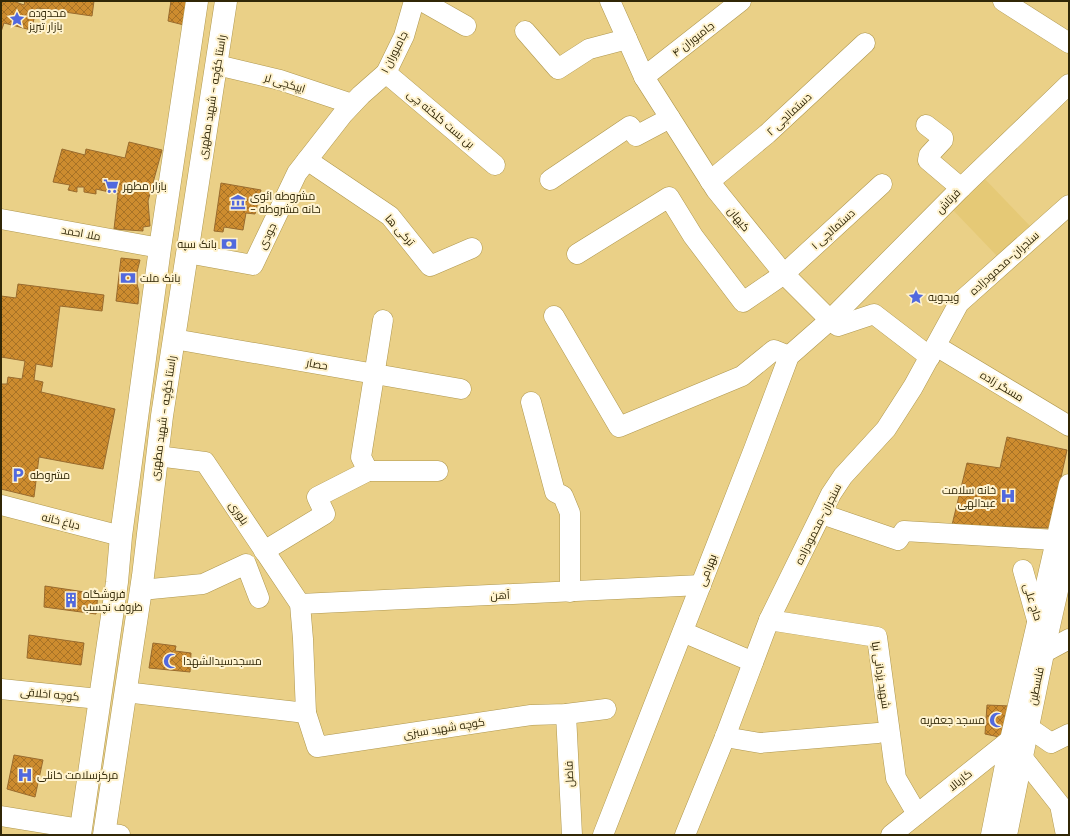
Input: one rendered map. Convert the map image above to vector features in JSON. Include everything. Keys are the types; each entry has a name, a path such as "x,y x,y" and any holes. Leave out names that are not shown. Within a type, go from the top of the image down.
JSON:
{"main road":[{"path":"81,832 117,582 160,248 197,1"},
{"name":"راستا کؤچه - شهید مطهری","path":"109,834 125,692 141,590 162,416 226,1"},
{"path":"160,248 187,253"},
{"name":"فلسطین","path":"1006,835 1016,748 1028,726 1043,653 1043,627 1066,540"}],"street":[{"name":"جامبوران ۱","path":"356,99 386,73 404,36 414,1"},
{"path":"422,1 466,26"},
{"name":"کیهان","path":"610,1 644,77 716,190 784,274 830,320"},
{"name":"جامبوران ۴","path":"644,77 741,1"},
{"path":"1003,1 1069,43"},
{"path":"525,31 558,69 589,49 627,39"},
{"name":"دستمالچی ۲","path":"710,181 768,134 865,43"},
{"name":"ایپکچی لر","path":"217,65 356,99"},
{"name":"بن بست کلکته چی","path":"386,73 495,165"},
{"name":"فرتاش","path":"830,320 961,188 1069,84"},
{"name":"جودی","path":"187,253 253,265 297,173 356,99"},
{"path":"550,180 630,126 636,136 670,118"},
{"path":"926,125 943,138 943,140 929,155 928,160 961,188"},
{"name":"ترکی ها","path":"308,160 390,216 430,266 472,248"},
{"name":"دستمالچی ۱","path":"577,254 669,197 693,236 743,302 784,274 882,184"},
{"name":"سنجران-محمودزاده","path":"685,835 725,737 769,620 831,494 843,476 886,429 913,387 959,303 1069,205"},
{"name":"ملا احمد","path":"1,219 160,248"},
{"path":"830,320 838,326 874,314 933,351"},
{"path":"554,316 619,427 742,376 774,350 789,356"},
{"path":"368,471 360,457 383,320"},
{"name":"بهرامی","path":"603,835 789,356 830,320"},
{"name":"حصار","path":"174,339 461,389"},
{"name":"مسگر زاده","path":"933,351 1069,426"},
{"path":"531,402 555,492 563,496 570,513 570,592"},
{"name":"بلوری","path":"157,456 205,462 300,604"},
{"path":"264,551 325,514 317,497 368,471 438,471"},
{"path":"822,514 898,540 904,531 1066,540 1069,484"},
{"name":"دباغ خانه","path":"1,505 122,536"},
{"path":"141,590 203,584 246,564 259,598"},
{"name":"حاج علی","path":"1023,570 1043,627"},
{"name":"آهن","path":"300,604 701,585"},
{"name":"کوچه شهید سبزی","path":"300,604 306,713 317,747 531,714 566,714 606,709"},
{"name":"شهید یزدانی نیا","path":"769,620 878,637 896,778 917,814"},
{"path":"991,835 1016,748 1043,627"},
{"path":"683,632 753,662"},
{"path":"1043,653 1069,639"},
{"name":"کوچه اخلاقی","path":"1,689 99,699"},
{"path":"125,692 306,713"},
{"name":"فاضل","path":"566,714 572,835"},
{"path":"1028,726 1050,742 1069,734"},
{"path":"725,737 760,743 878,733"},
{"path":"1016,748 1060,805 1066,835"},
{"name":"کاربالا","path":"891,835 917,814 1016,748"},
{"path":"1,816 81,832"}],"shaded area":[{"path":"982,176 1031,227 998,257 951,208"}],"building":[{"name":"محدوده بازار تبریز","path":"1,1 13,1 24,5 25,1 94,1 92,16 37,8 31,30 4,23 1,32"},
{"path":"171,1 186,1 184,25 168,21"},
{"name":"بازار مطهر","path":"129,142 162,150 148,201 150,226 143,227 143,231 114,229 118,194 96,189 96,194 84,192 84,187 77,187 77,192 68,190 70,185 53,182 62,149 85,155 86,149 125,158"},
{"name":"مشروطه ائوی - خانه مشروطه","path":"221,183 261,190 255,214 246,213 243,230 224,227 223,232 214,231"},
{"name":"بانک ملت","path":"121,258 140,260 137,272 139,292 138,304 116,301"},
{"path":"18,284 104,295 102,311 60,306 52,367 36,364 34,380 43,382 41,392 115,409 103,469 39,457 34,497 1,489 1,384 7,384 8,377 22,379 25,361 1,357 1,296 16,298"},
{"name":"خانه سلامت عبدالهی","path":"1007,437 1067,450 1050,528 952,525 967,463 1000,468"},
{"name":"فروشگاه ظروف نچسب","path":"45,586 98,594 96,614 44,607"},
{"path":"29,635 84,643 81,665 27,658"},
{"name":"مسجدسیدالشهدا","path":"153,643 176,646 175,651 191,653 190,672 149,668"},
{"name":"مسجد جعفریه","path":"987,705 1010,706 1004,738 985,734"},
{"name":"مرکزسلامت خانلی","path":"14,755 43,760 35,797 7,789"}],"place":[{"name":"محدوده بازار تبریز","path":"17,19"},
{"name":"بازار مطهر","path":"111,186"},
{"name":"مشروطه ائوی - خانه مشروطه","path":"238,202"},
{"name":"بانک سپه","path":"229,244"},
{"name":"بانک ملت","path":"128,278"},
{"name":"ویجویه","path":"916,297"},
{"name":"مشروطه","path":"18,475"},
{"name":"خانه سلامت عبدالهی","path":"1008,496"},
{"name":"فروشگاه ظروف نچسب","path":"71,600"},
{"name":"مسجدسیدالشهدا","path":"171,661"},
{"name":"مسجد جعفریه","path":"997,720"},
{"name":"مرکزسلامت خانلی","path":"25,775"}]}
